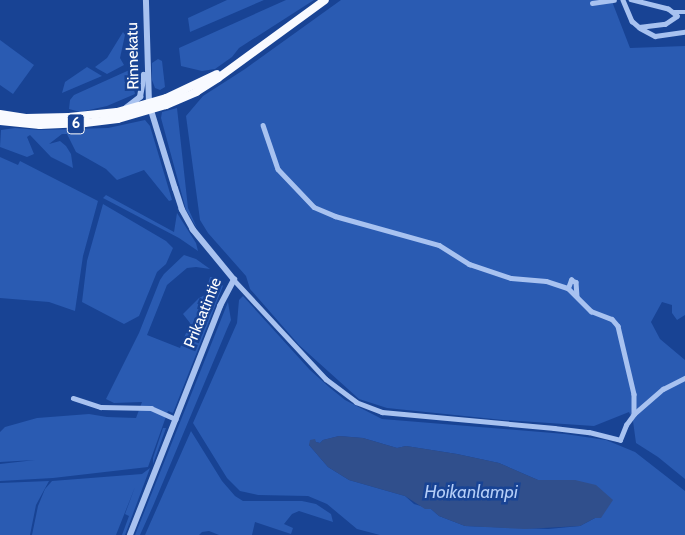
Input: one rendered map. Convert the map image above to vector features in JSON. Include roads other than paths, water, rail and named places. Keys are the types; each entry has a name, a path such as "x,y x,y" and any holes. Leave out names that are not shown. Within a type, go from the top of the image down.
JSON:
{"highway":[{"name":"6","path":"0,121 40,125 86,123 118,119 196,92 325,0"},
{"name":"6","path":"0,114 26,118 69,117 150,107"}],"street":[{"name":"Rinnekatu","path":"146,0 147,68 150,107"},
{"path":"592,3 614,0"},
{"path":"623,0 632,21 639,28 655,36 685,32"},
{"path":"631,0 648,3 674,12 685,12"},
{"path":"639,28 650,28 673,20 677,16 674,12"},
{"path":"120,111 140,98 147,68"},
{"name":"Prikaatintie","path":"130,535 220,306 234,280 193,230 182,210 150,107"},
{"path":"263,125 278,169 307,202 322,211 438,246 469,264 511,278 546,282 568,288 584,306 612,319 618,326 634,394 634,414"},
{"path":"234,280 326,380 344,394 366,407 404,415 589,432 620,440 626,425 634,414 663,389 685,378"},
{"path":"568,288 571,280 576,282 577,296"},
{"path":"74,398 101,407 151,408 176,419"}],"water":[{"name":"Hoikanlampi","path":"339,436 363,438 397,448 406,446 499,463 538,480 575,480 596,485 613,500 601,518 595,518 580,526 525,529 465,526 439,516 431,509 425,509 405,496 349,480 328,467 309,445 310,440 315,439 316,442 320,443 323,440"}]}
